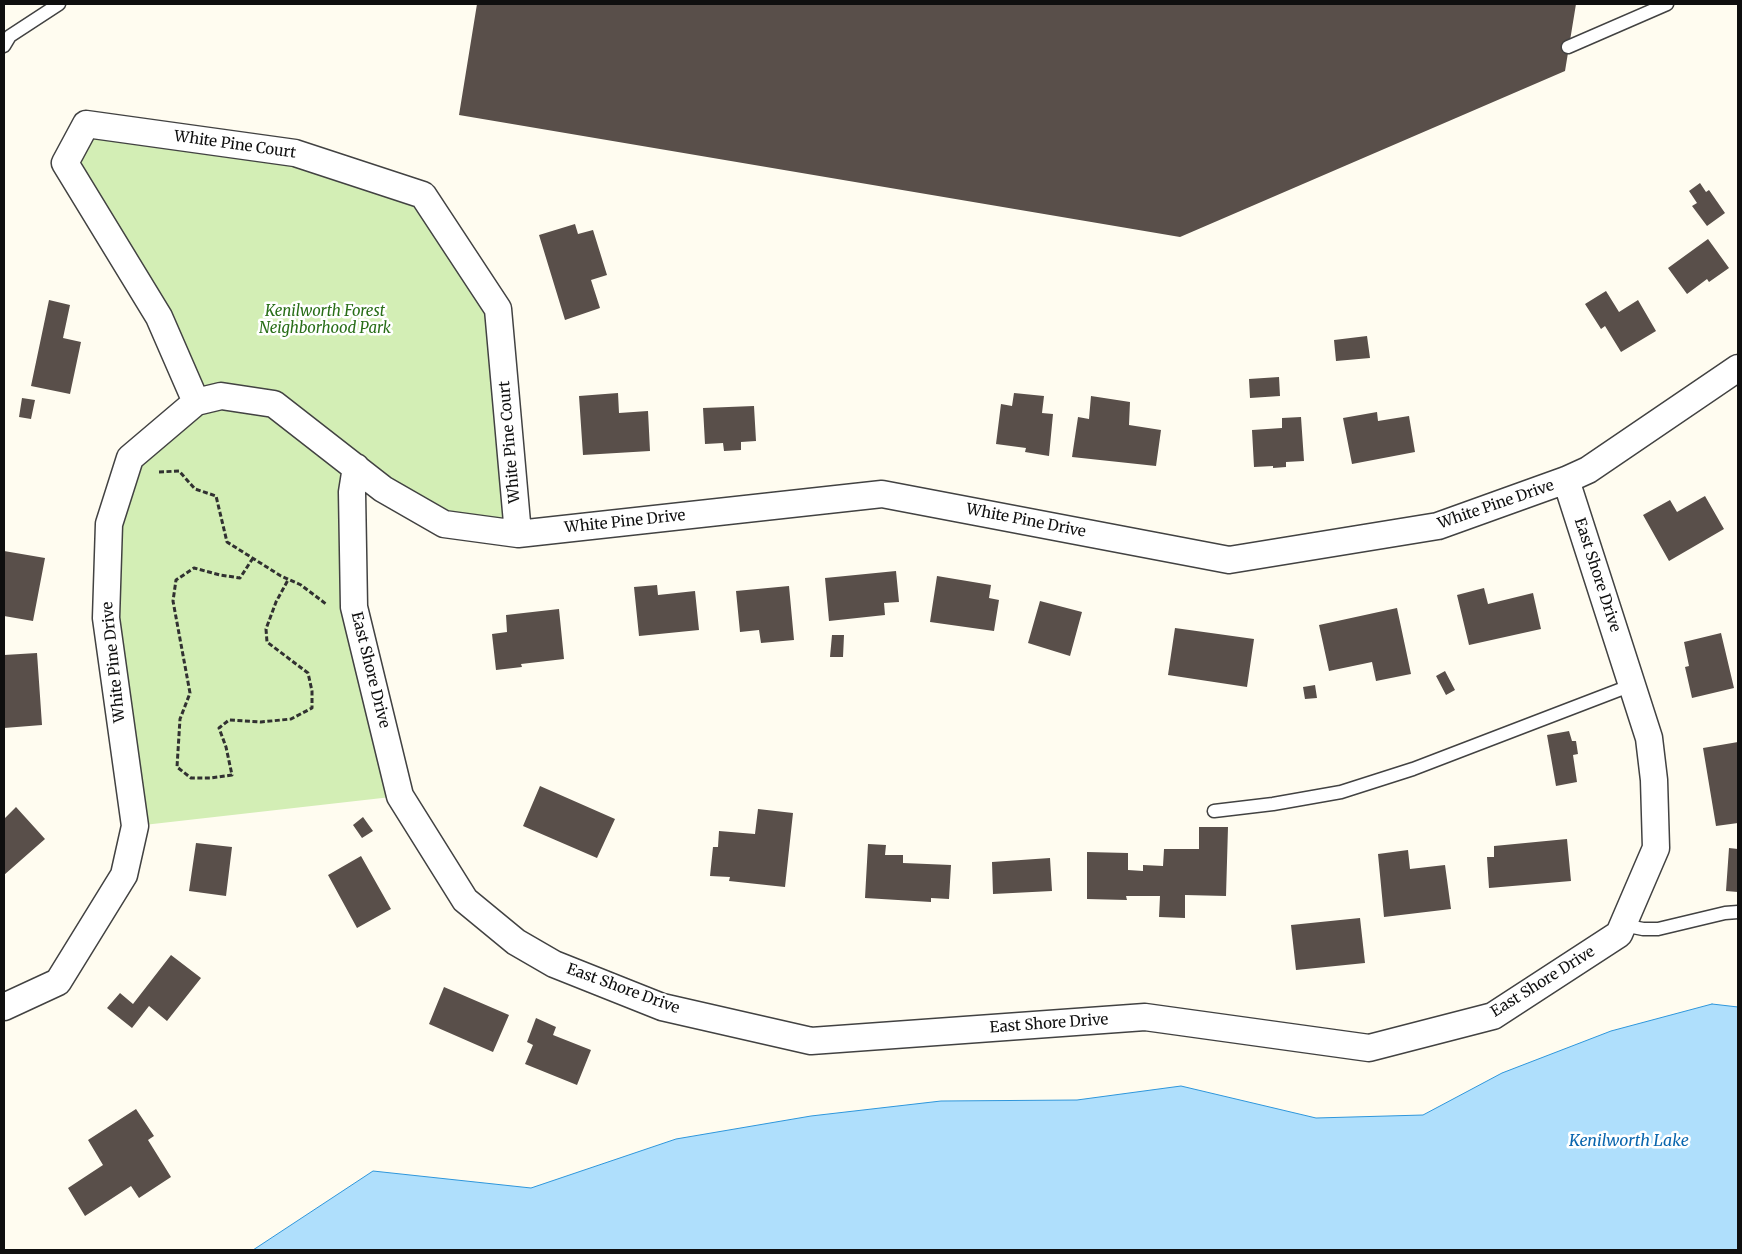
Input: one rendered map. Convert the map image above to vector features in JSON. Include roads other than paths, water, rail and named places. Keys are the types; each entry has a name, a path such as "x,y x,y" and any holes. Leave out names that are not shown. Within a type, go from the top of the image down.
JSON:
{"street":[{"name":"White Pine Court","path":"196,402 159,317 65,163 86,124 295,153 422,195 498,309 518,534"},
{"name":"White Pine Drive","path":"4,1007 58,982 124,875 135,826 106,618 109,524 130,458 196,402 221,396 274,404 383,489 444,524 518,534 882,494 1229,560 1438,526 1566,480 1588,470 1738,368"},
{"name":"East Shore Drive","path":"356,467 352,492 354,607 400,796 465,900 516,942 554,964 662,1007 811,1041 1145,1017 1369,1048 1493,1016 1619,934 1656,848 1654,780 1649,738 1566,480"}],"lane":[{"path":"4,46 10,36 59,4"},
{"path":"1568,47 1665,4"},
{"path":"1214,811 1273,804 1341,792 1413,769 1632,685"},
{"path":"1623,925 1643,929 1658,929 1726,913 1738,912"}],"water":[{"name":"Kenilworth Lake","path":"1712,1004 1738,1007 1738,1250 253,1250 373,1171 531,1188 676,1139 811,1116 941,1101 1077,1100 1181,1086 1316,1118 1423,1115 1502,1073 1611,1031"}],"park label":[{"name":"Kenilworth Forest Neighborhood Park","path":"325,320"}]}
